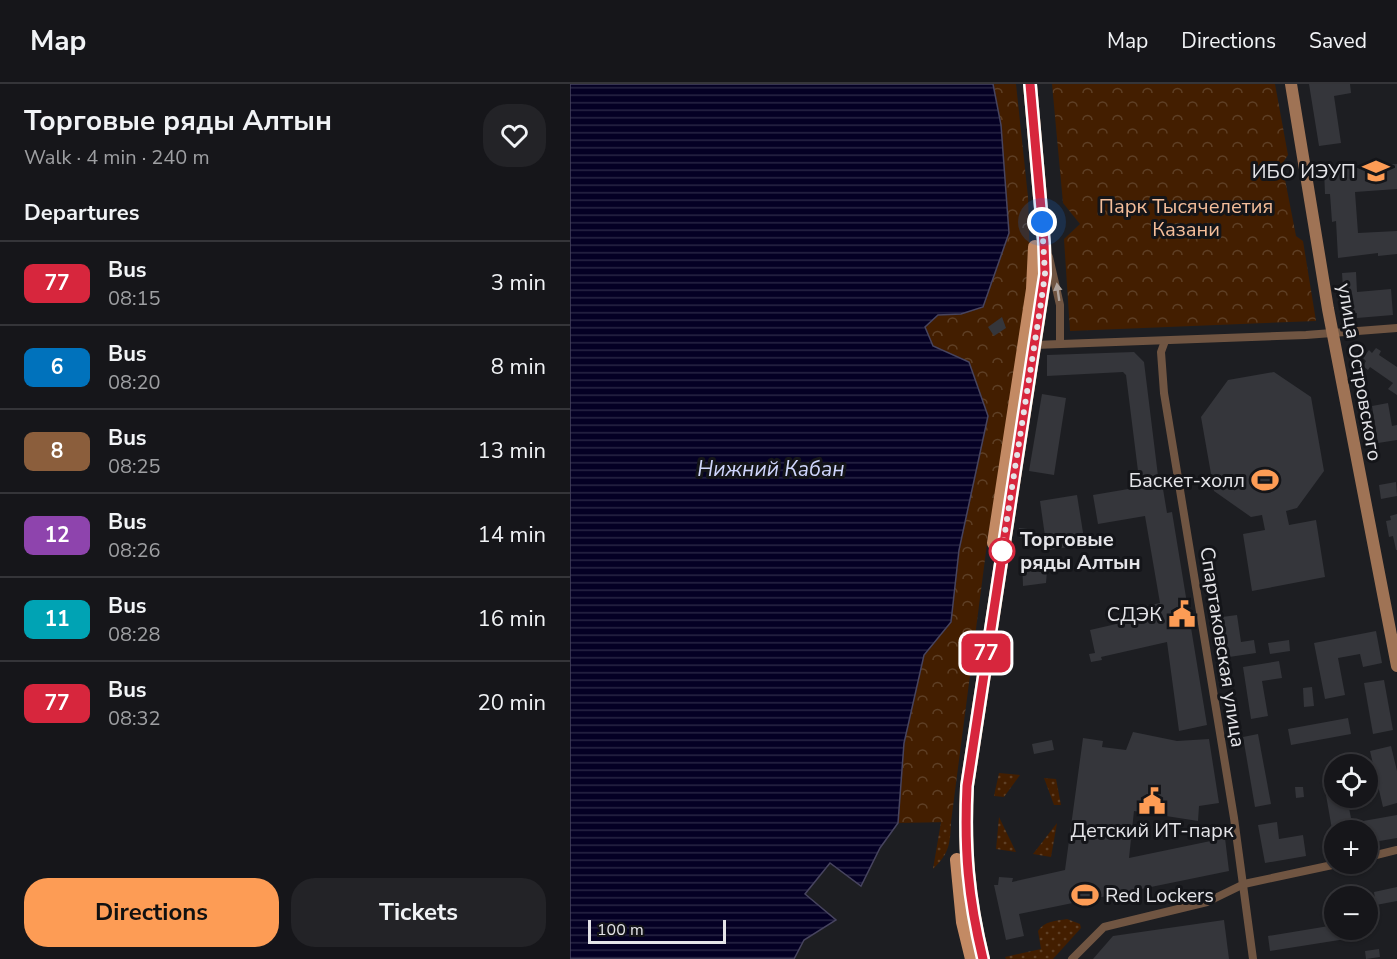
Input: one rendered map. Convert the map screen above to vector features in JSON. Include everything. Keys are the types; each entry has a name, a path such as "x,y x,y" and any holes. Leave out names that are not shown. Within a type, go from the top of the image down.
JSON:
{"main road":[{"path":"972,959 958,887 961,762 1036,258 1021,84"},
{"path":"983,959 973,920 966,867 967,786 1045,274 1030,84"}],"street":[{"name":"улица Островского","path":"1291,84 1332,332 1397,666"},
{"path":"1044,243 1056,281 1060,342"},
{"path":"1035,345 1060,342 1165,341 1397,328"},
{"name":"Спартаковская улица","path":"1165,341 1161,352 1164,393 1244,884 1253,959"},
{"path":"1378,855 1397,850"},
{"path":"1072,959 1104,927 1207,902 1244,884 1324,867"}],"green space":[{"path":"993,84 1016,84 1028,197 1030,261 1025,319 988,536 951,822 898,823 904,743 924,654 951,622 959,550 969,363 933,346 925,327 938,315 961,314 983,306 1009,233 1001,125"},
{"name":"Парк Тысячелетия Казани","path":"1052,84 1275,84 1288,155 1282,164 1296,236 1303,241 1316,321 1070,331 1064,239 1080,224 1063,203"},
{"path":"999,773 1020,775 1004,797 994,796"},
{"path":"1044,778 1056,779 1061,805 1054,805"},
{"path":"999,817 1016,852 996,849"},
{"path":"941,822 951,822 949,842 946,853 933,869"},
{"path":"1057,823 1051,857 1033,854"},
{"path":"1067,919 1080,924 1081,928 1053,959 1006,959 1005,957 1041,949 1038,931 1051,922"}],"water":[{"name":"Нижний Кабан","path":"570,84 993,84 1001,125 1009,233 983,307 961,314 938,315 925,327 933,346 969,362 988,416 959,550 951,622 924,655 904,743 898,823 880,848 861,886 830,863 805,894 836,920 804,940 794,959 570,959"}],"building":[{"path":"1309,84 1350,84 1351,93 1334,96 1341,143 1319,146"},
{"path":"1397,164 1397,189 1355,192 1358,233 1397,231 1397,254 1378,256 1378,253 1338,258 1336,221 1332,222 1330,194 1325,194 1324,169"},
{"path":"1356,272 1357,292 1391,289 1393,315 1357,318 1357,313 1350,313 1349,305 1344,305 1342,273"},
{"path":"1002,317 1006,328 994,336 988,327"},
{"path":"1376,348 1381,351 1379,355 1397,367 1397,395 1388,389 1393,383 1370,367 1368,370 1363,366 1366,361 1363,358 1369,350 1372,353"},
{"path":"1134,352 1144,362 1159,484 1162,483 1167,513 1172,512 1207,725 1179,731 1167,642 1101,657 1102,660 1091,662 1089,654 1095,653 1090,630 1125,622 1122,611 1160,603 1145,516 1098,524 1093,495 1140,487 1126,375 1123,372 1047,376 1047,355"},
{"name":"Баскет-холл","path":"1274,372 1311,397 1324,471 1297,508 1286,511 1289,525 1316,520 1325,577 1252,591 1243,534 1265,530 1262,515 1251,517 1214,491 1201,417 1228,380"},
{"path":"1042,394 1066,398 1054,475 1029,471"},
{"path":"1388,403 1392,426 1397,425 1397,440 1378,443 1372,406"},
{"path":"1396,482 1397,496 1381,499 1379,485"},
{"path":"1077,495 1085,545 1047,550 1040,501"},
{"path":"1397,514 1396,550 1393,536 1389,537 1386,521 1391,520 1390,516"},
{"path":"1019,528 1028,529 1026,539 1018,537"},
{"path":"1022,558 1048,559 1046,583 1023,586"},
{"path":"1237,615 1241,642 1254,640 1256,653 1229,657 1222,617"},
{"path":"1376,631 1382,663 1363,667 1360,654 1338,658 1345,695 1325,699 1314,643"},
{"path":"1289,640 1290,651 1270,654 1268,643"},
{"path":"1279,661 1282,678 1262,681 1268,716 1251,719 1243,667"},
{"path":"1384,680 1393,730 1373,734 1364,683"},
{"path":"1312,687 1314,706 1304,707 1303,688"},
{"path":"1348,718 1351,734 1291,745 1288,729"},
{"path":"1133,732 1177,741 1209,739 1219,803 1199,806 1198,821 1134,811 1129,858 1225,838 1229,871 1019,914 1024,936 1006,940 994,885 998,885 999,877 1013,878 1012,882 1065,870 1083,738 1103,741 1102,747 1126,750"},
{"path":"1258,734 1271,804 1255,807 1243,737"},
{"path":"1052,740 1054,750 1034,754 1032,744"},
{"path":"1391,746 1397,771 1397,803 1383,807 1378,785 1378,754 1371,754 1370,751"},
{"path":"1295,787 1303,787 1304,797 1296,798"},
{"path":"1328,808 1349,808 1351,820 1330,820"},
{"path":"1397,815 1397,838 1378,841 1378,820 1369,820"},
{"path":"1277,822 1279,839 1303,835 1306,856 1265,863 1258,825"},
{"path":"1397,887 1397,901 1378,905 1378,891"},
{"path":"1224,920 1229,959 1093,959 1113,936"},
{"path":"1324,927 1324,940 1339,940 1270,951 1268,936"},
{"path":"1379,949 1380,957 1366,959 1365,951"}],"bus line":[{"name":"77","path":"983,959 973,920 968,887 965,821 971,748 1045,274 1030,84"}],"place":[{"name":"ИБО ИЭУП","path":"1376,171"},
{"name":"Баскет-холл","path":"1265,480"},
{"name":"Торговые ряды Алтын","path":"1002,551"},
{"name":"СДЭК","path":"1182,614"},
{"name":"Детский ИТ-парк","path":"1152,801"},
{"name":"Red Lockers","path":"1085,895"}],"route":[{"path":"1002,551 1045,274 1042,222"}]}
